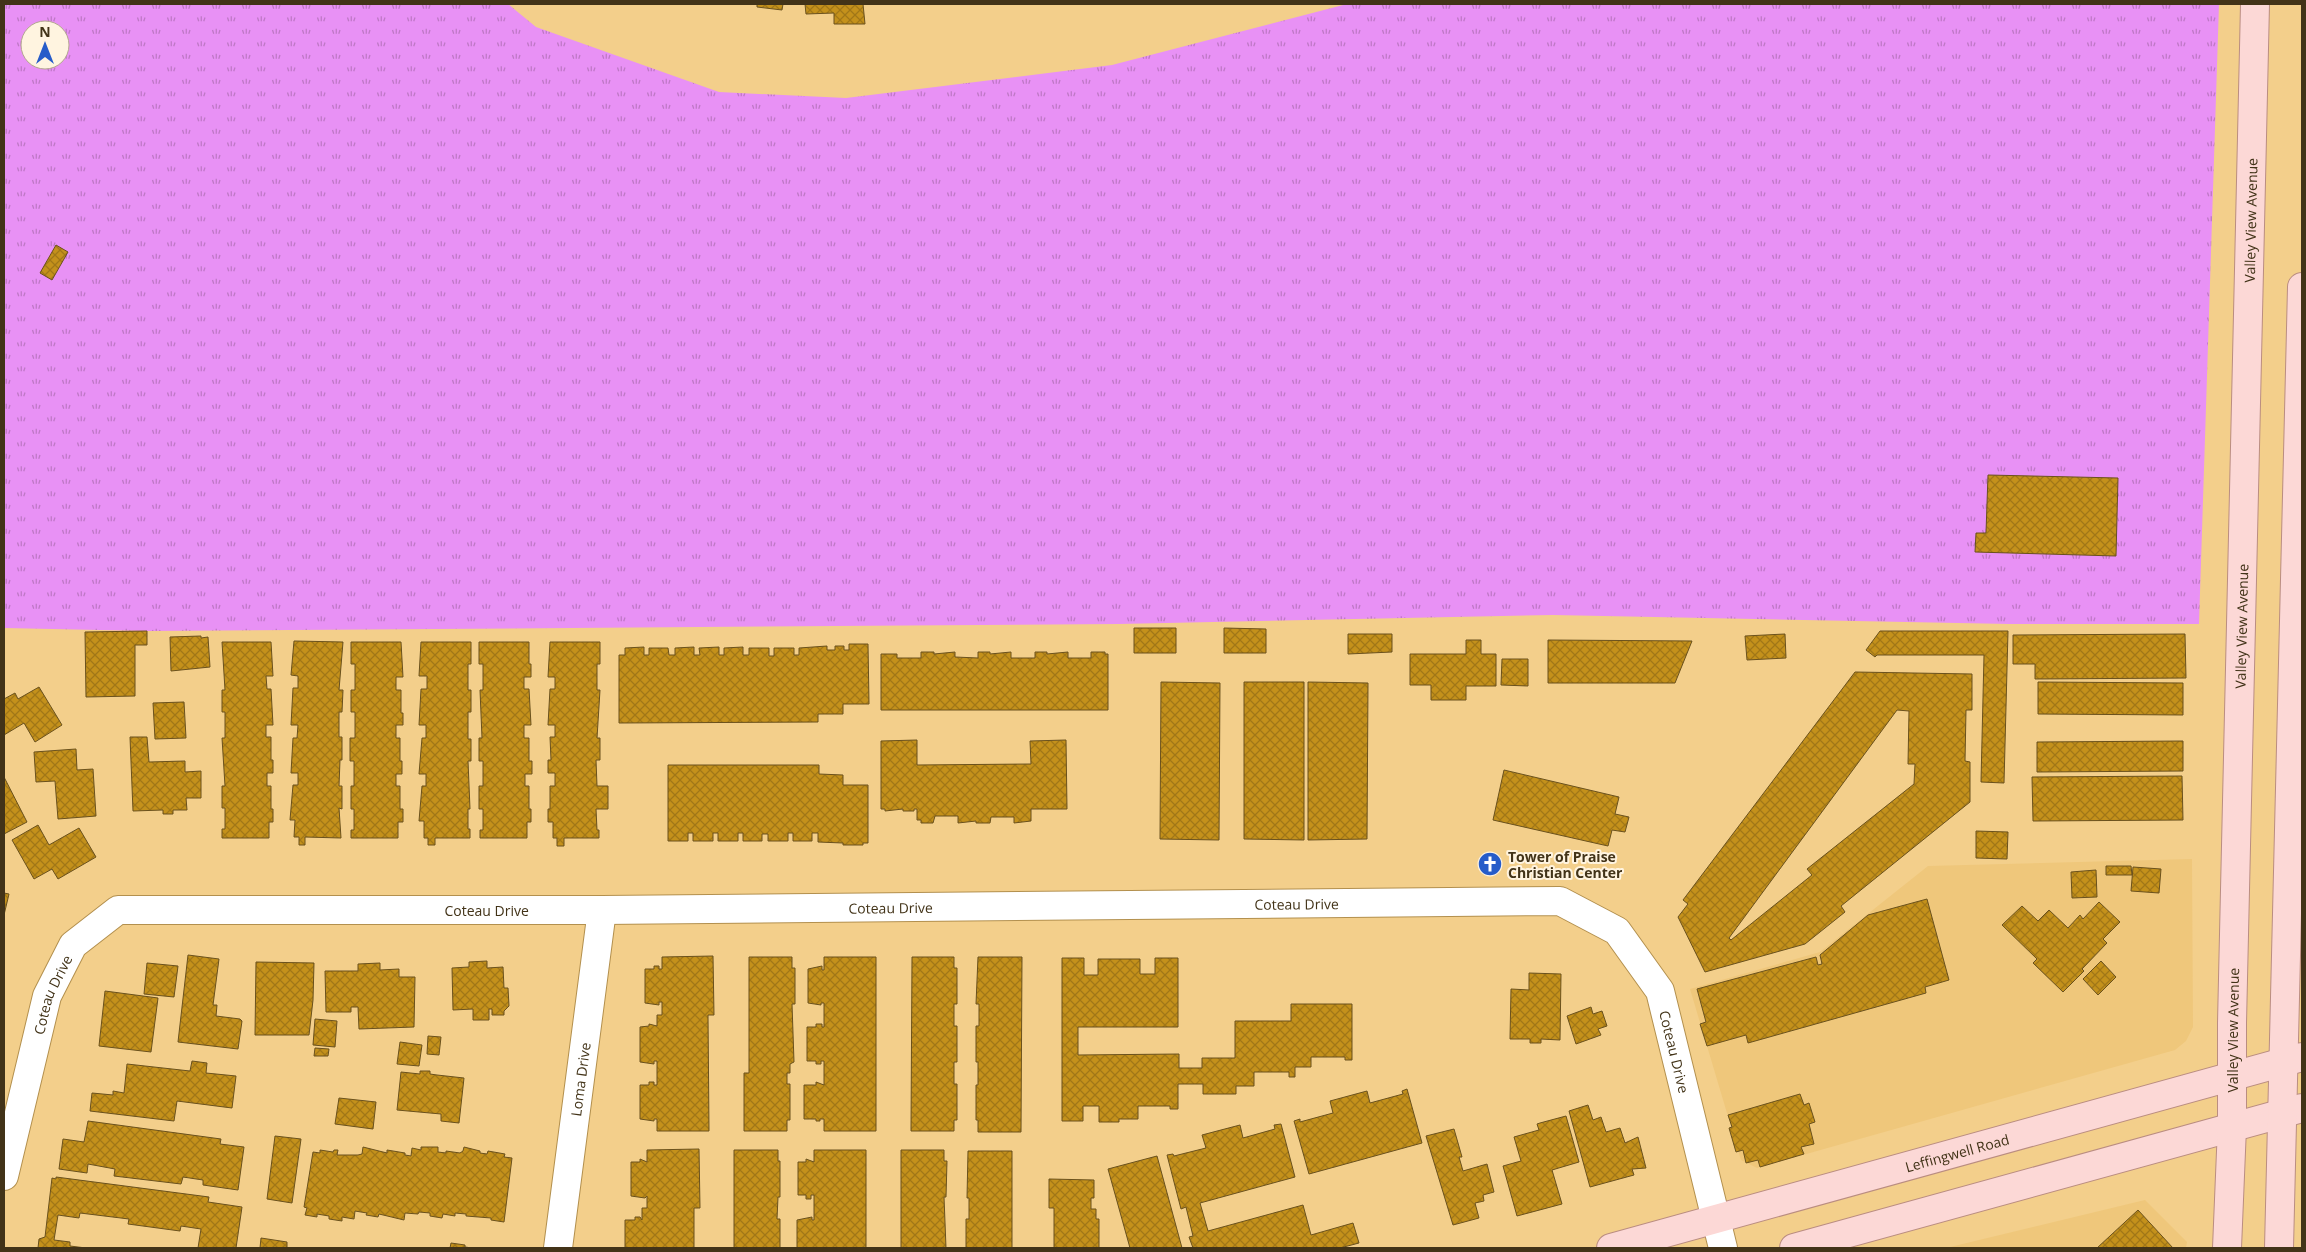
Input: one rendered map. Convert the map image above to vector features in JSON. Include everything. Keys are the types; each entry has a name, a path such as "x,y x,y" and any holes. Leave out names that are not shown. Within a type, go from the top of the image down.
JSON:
{"main road":[{"name":"Valley View Avenue","path":"2227,1248 2232,1127 2254,4"},
{"path":"2279,1248 2292,1110 2302,287"},
{"name":"Leffingwell Road","path":"1611,1248 2292,1060"},
{"path":"1794,1248 2292,1110"}],"street":[{"name":"Coteau Drive","path":"4,1176 47,996 73,945 118,910 602,910 1560,901 1617,931 1660,991 1723,1248"},
{"name":"Loma Drive","path":"558,1248 602,910"}],"shaded area":[{"path":"2192,859 2193,1027 2186,1041 2175,1050 1757,1168 1741,1160 1690,989 1820,952 1928,866"},
{"path":"2145,1200 2187,1242 2186,1248 1946,1248"}],"green space":[{"path":"4,4 508,4 536,27 719,92 846,98 1112,65 1347,4 2219,4 2199,624 2009,624 1553,615 1119,624 147,631 4,628"}],"building":[{"path":"757,4 783,4 782,10 757,7"},
{"path":"805,4 863,4 865,24 834,24 834,13 806,14"},
{"path":"56,245 68,252 52,280 40,273"},
{"path":"1988,475 2118,478 2116,556 1975,552 1976,533 1986,533"},
{"path":"1134,628 1176,628 1176,653 1134,653"},
{"path":"1224,628 1266,629 1266,653 1224,653"},
{"path":"147,631 147,645 135,645 135,696 86,697 85,632"},
{"path":"1880,631 2008,631 2004,783 1981,782 1984,655 1877,655 1875,657 1866,650"},
{"path":"1348,634 1392,634 1392,652 1348,654"},
{"path":"1785,634 1786,658 1747,660 1745,636"},
{"path":"2185,634 2186,678 2035,679 2035,664 2013,664 2013,635"},
{"path":"201,636 201,638 208,637 210,667 171,671 170,637"},
{"path":"1466,640 1481,640 1481,654 1496,654 1496,686 1466,686 1466,700 1431,700 1431,685 1410,685 1410,654 1466,654"},
{"path":"1548,640 1692,641 1675,683 1548,683"},
{"path":"294,641 343,642 339,690 343,690 342,712 339,712 339,737 342,737 339,786 342,786 342,809 339,808 341,838 305,837 305,845 299,845 299,837 294,837 295,820 290,820 293,785 298,785 298,773 291,773 293,738 297,738 298,725 291,725 293,688 298,688 298,676 291,675"},
{"path":"222,642 271,642 273,676 266,676 267,689 271,689 273,725 266,725 266,737 271,737 271,760 273,760 273,773 267,773 267,786 271,786 271,809 273,809 273,822 269,822 269,838 222,838 222,829 225,829 225,808 222,808 222,786 225,786 222,738 225,738 225,712 222,712 222,690 225,690"},
{"path":"351,642 401,642 403,677 396,677 396,690 401,690 403,725 396,725 396,738 400,738 402,774 396,774 396,786 400,786 400,809 403,809 403,822 398,822 398,838 351,838 351,830 354,830 354,809 351,809 351,786 354,786 354,761 350,761 350,738 355,738 355,712 351,712 351,690 355,690 355,664 351,664"},
{"path":"421,642 471,642 471,664 468,664 468,690 471,690 471,712 468,712 468,739 471,739 471,761 468,761 470,809 468,809 468,829 470,829 470,838 435,838 435,845 428,845 428,838 424,838 424,821 419,821 422,786 426,786 426,774 419,774 422,738 426,738 426,725 419,725 421,689 427,689 427,676 419,676"},
{"path":"479,642 529,642 531,677 524,677 524,689 529,689 531,725 524,725 524,738 529,738 529,761 532,761 532,774 525,774 525,786 529,786 529,809 531,809 531,822 527,822 527,838 480,838 480,830 483,830 483,809 479,809 479,786 483,786 483,761 479,761 479,738 482,738 480,690 483,690 483,664 479,664"},
{"path":"550,642 600,642 600,664 597,664 597,690 600,690 597,738 600,738 600,760 596,760 597,786 608,786 608,809 596,809 599,838 564,838 564,846 557,846 557,838 553,838 553,822 548,822 550,786 555,786 555,773 548,773 548,760 551,760 550,737 555,737 555,725 548,725 550,689 555,689 555,677 548,677"},
{"path":"849,644 868,644 869,704 843,704 843,714 818,714 818,722 619,723 619,655 625,655 625,648 644,647 644,655 649,655 649,648 668,648 669,655 675,655 675,648 694,647 694,655 700,655 699,648 719,647 719,655 724,655 724,648 743,647 743,655 749,655 749,648 769,648 769,656 774,656 774,648 794,648 794,655 799,655 799,648 827,646 827,650 835,650 835,646 844,646 844,650 849,650"},
{"path":"921,652 934,652 934,654 955,652 955,657 978,658 978,652 990,652 990,654 1011,652 1011,658 1035,658 1035,652 1047,652 1047,654 1068,652 1068,658 1091,658 1091,652 1105,652 1105,654 1108,654 1108,710 881,710 881,654 897,654 897,658 921,658"},
{"path":"1502,659 1528,659 1528,686 1501,685"},
{"path":"1855,672 1972,674 1972,710 1966,710 1965,761 1970,762 1970,802 1841,906 1845,912 1805,944 1705,972 1678,917 1688,904 1683,900","holes":["1897,710 1909,711 1908,764 1915,764 1914,784 1807,869 1812,875 1731,940 1729,938"]},
{"path":"1161,682 1220,683 1219,840 1160,839"},
{"path":"1244,682 1304,682 1304,840 1244,839"},
{"path":"1308,682 1368,683 1367,839 1308,840"},
{"path":"2038,682 2183,683 2183,715 2038,714"},
{"path":"39,687 62,725 35,742 24,723 4,735 4,699 15,693 18,699"},
{"path":"184,702 186,738 155,739 153,703"},
{"path":"130,737 147,737 149,762 185,761 185,772 201,771 201,798 186,798 187,810 173,810 173,814 163,814 163,810 133,811"},
{"path":"917,740 917,765 1031,764 1030,741 1066,740 1067,809 1031,809 1031,821 1014,823 1014,817 991,817 990,823 976,823 976,821 958,823 958,816 935,816 933,823 921,823 921,820 917,820 917,809 914,809 914,811 903,811 903,809 885,811 885,809 881,809 881,741"},
{"path":"2183,741 2183,771 2037,772 2037,742"},
{"path":"76,749 77,770 93,769 96,816 58,819 55,781 36,782 34,752"},
{"path":"668,765 819,765 819,774 843,775 843,785 868,785 868,843 863,843 863,845 843,845 843,843 818,842 818,833 812,833 812,841 793,841 793,833 788,833 788,841 768,841 768,834 762,834 762,841 743,841 743,833 738,833 738,841 718,841 718,833 713,833 713,841 693,841 693,833 688,833 688,841 668,841"},
{"path":"1504,770 1619,797 1615,814 1629,817 1625,832 1612,830 1608,846 1493,820"},
{"path":"2182,776 2183,820 2033,821 2032,777"},
{"path":"4,777 27,822 4,834"},
{"path":"38,825 49,845 79,828 96,857 58,879 52,869 34,879 12,840"},
{"path":"1976,831 2008,832 2007,859 1976,858"},
{"path":"2106,866 2131,866 2132,875 2106,875"},
{"path":"2133,867 2161,869 2159,893 2131,891"},
{"path":"2096,870 2097,897 2072,898 2071,872"},
{"path":"4,893 9,894 4,915"},
{"path":"1927,899 1949,980 1925,987 1926,993 1748,1043 1746,1035 1707,1046 1700,1024 1706,1022 1697,989 1816,957 1818,965 1822,964 1820,955 1868,915"},
{"path":"2099,902 2120,922 2103,939 2107,943 2082,969 2084,971 2063,992 2033,963 2037,959 2002,925 2022,906 2038,921 2049,910 2068,928 2080,915 2083,919"},
{"path":"188,955 219,959 213,1005 217,1005 216,1016 240,1019 242,1021 238,1049 178,1042"},
{"path":"713,956 714,1015 708,1015 709,1131 657,1131 657,1119 654,1119 654,1121 640,1119 640,1085 649,1085 649,1082 654,1082 654,1085 657,1085 657,1061 654,1061 654,1064 640,1062 640,1027 649,1026 649,1024 657,1026 657,1015 662,1015 662,1002 659,1002 659,1005 645,1003 645,969 654,969 654,966 659,966 659,969 662,969 662,957"},
{"path":"749,957 792,957 792,968 795,968 795,1004 792,1004 794,1062 790,1064 790,1073 787,1073 787,1084 790,1084 790,1120 787,1120 787,1131 744,1131 744,1073 749,1073"},
{"path":"824,957 876,957 876,1131 824,1131 824,1119 816,1121 816,1119 804,1119 804,1085 816,1085 816,1082 824,1085 824,1061 821,1061 821,1064 816,1064 816,1061 807,1061 807,1027 816,1027 816,1024 822,1024 822,1027 824,1027 824,1003 821,1003 821,1005 808,1003 808,969 822,966 822,970 824,970"},
{"path":"912,957 954,957 954,968 957,968 957,1004 954,1004 954,1026 957,1026 957,1062 954,1062 954,1084 957,1084 957,1120 954,1120 954,1131 911,1131"},
{"path":"978,957 1022,957 1021,1132 978,1132 978,1120 976,1120 978,1062 976,1062 976,1026 979,1026 979,1004 976,1004"},
{"path":"1062,958 1084,958 1084,975 1098,975 1098,959 1140,959 1140,974 1155,974 1155,958 1178,958 1178,1027 1078,1027 1078,1055 1179,1054 1179,1068 1202,1068 1202,1058 1235,1058 1235,1021 1291,1021 1291,1004 1352,1004 1352,1060 1345,1060 1345,1057 1311,1057 1311,1067 1295,1067 1295,1077 1289,1077 1289,1072 1254,1072 1254,1086 1236,1086 1236,1094 1203,1094 1203,1084 1178,1084 1178,1109 1170,1109 1170,1106 1138,1106 1138,1119 1119,1119 1119,1122 1099,1122 1099,1106 1083,1106 1083,1121 1062,1121"},
{"path":"487,961 487,968 503,967 504,988 508,988 509,1006 504,1011 504,1015 492,1015 492,1009 489,1009 489,1020 473,1020 473,1009 453,1010 452,968 469,967 469,962"},
{"path":"2101,961 2116,977 2098,995 2083,979"},
{"path":"256,962 314,963 313,1000 309,1035 255,1035"},
{"path":"147,963 178,966 174,997 144,994"},
{"path":"380,963 380,970 399,969 399,977 415,977 414,1027 359,1029 358,1007 351,1007 351,1012 326,1012 325,971 358,971 358,964"},
{"path":"1529,973 1561,974 1560,1040 1541,1039 1541,1043 1530,1043 1530,1039 1510,1039 1511,989 1529,990"},
{"path":"105,991 158,998 151,1052 99,1046"},
{"path":"1591,1007 1593,1014 1602,1011 1607,1026 1598,1029 1601,1035 1576,1044 1567,1016"},
{"path":"315,1019 337,1021 335,1047 313,1045"},
{"path":"428,1036 441,1037 439,1055 427,1054"},
{"path":"400,1042 422,1045 419,1066 397,1064"},
{"path":"315,1048 329,1049 328,1056 314,1056"},
{"path":"192,1061 207,1063 206,1073 236,1076 232,1108 177,1101 174,1121 90,1111 92,1093 113,1095 113,1091 124,1093 127,1064 190,1071"},
{"path":"420,1071 430,1071 430,1074 464,1078 459,1123 441,1121 441,1114 397,1110 401,1072 420,1074"},
{"path":"1407,1089 1422,1143 1309,1174 1294,1121 1300,1119 1300,1122 1333,1113 1330,1101 1367,1091 1370,1103 1403,1094 1402,1091"},
{"path":"1800,1094 1804,1105 1809,1103 1815,1122 1809,1124 1814,1144 1801,1147 1804,1154 1760,1167 1758,1160 1746,1163 1743,1150 1736,1152 1729,1128 1732,1127 1728,1115"},
{"path":"339,1098 376,1102 373,1129 335,1124"},
{"path":"1588,1105 1593,1120 1601,1117 1606,1132 1620,1128 1625,1143 1638,1137 1646,1168 1632,1169 1634,1175 1590,1187 1569,1111"},
{"path":"1566,1116 1579,1162 1552,1170 1562,1204 1517,1216 1503,1166 1521,1161 1514,1137 1539,1130 1537,1124"},
{"path":"88,1121 221,1139 220,1144 244,1147 238,1190 203,1185 203,1180 183,1177 181,1184 114,1176 115,1169 88,1164 87,1173 59,1169 63,1139 84,1142"},
{"path":"1281,1124 1295,1177 1200,1203 1208,1231 1303,1205 1311,1235 1353,1223 1359,1243 1340,1248 1193,1248 1189,1237 1193,1236 1186,1207 1181,1209 1167,1155 1173,1154 1174,1156 1206,1148 1202,1135 1240,1125 1243,1138 1275,1129 1274,1125"},
{"path":"1454,1129 1462,1157 1459,1157 1463,1171 1487,1164 1494,1192 1483,1195 1484,1201 1475,1203 1479,1218 1453,1225 1426,1136"},
{"path":"275,1136 301,1139 292,1203 267,1199"},
{"path":"363,1147 387,1153 387,1150 405,1153 405,1155 411,1156 412,1148 421,1150 421,1147 438,1147 438,1152 446,1153 446,1151 460,1153 464,1147 480,1151 480,1153 487,1154 488,1151 505,1154 504,1157 512,1158 504,1222 491,1220 491,1218 455,1213 455,1216 443,1214 442,1218 430,1216 430,1213 405,1213 404,1220 379,1214 378,1217 366,1215 367,1213 355,1211 354,1219 342,1217 342,1221 329,1219 329,1216 317,1214 317,1217 305,1215 307,1208 304,1207 313,1152 320,1153 320,1150 333,1152 338,1150 337,1155 358,1155 362,1154"},
{"path":"699,1149 700,1208 694,1208 694,1248 625,1248 625,1220 635,1220 635,1217 640,1217 642,1220 642,1208 647,1208 647,1196 645,1198 631,1196 631,1162 640,1162 640,1159 647,1162 647,1150"},
{"path":"734,1150 778,1150 778,1161 780,1161 780,1197 778,1197 777,1219 780,1219 780,1248 734,1248"},
{"path":"814,1150 866,1150 866,1248 797,1248 797,1220 812,1217 812,1220 814,1220 814,1195 811,1195 811,1199 806,1199 806,1195 798,1195 798,1162 806,1162 806,1159 814,1162"},
{"path":"901,1150 944,1150 944,1161 947,1161 946,1197 944,1197 946,1248 901,1248"},
{"path":"968,1151 1012,1151 1012,1248 966,1248 966,1219 969,1219 969,1198 967,1198"},
{"path":"1157,1156 1182,1248 1130,1248 1108,1169"},
{"path":"56,1177 209,1197 208,1202 242,1207 236,1248 198,1248 201,1229 181,1226 180,1231 128,1224 129,1219 80,1213 79,1218 58,1215 54,1240 70,1242 70,1246 86,1248 38,1248 39,1239 45,1237 52,1178 56,1179"},
{"path":"1049,1179 1094,1180 1094,1198 1091,1198 1091,1209 1096,1209 1096,1219 1099,1219 1099,1248 1054,1248 1054,1208 1049,1208"},
{"path":"2138,1210 2173,1248 2097,1248"},
{"path":"261,1238 287,1242 287,1248 260,1248"},
{"path":"451,1243 465,1245 465,1247 472,1248 450,1248"}],"place":[{"name":"Tower of Praise Christian Center","path":"1490,864"}]}
